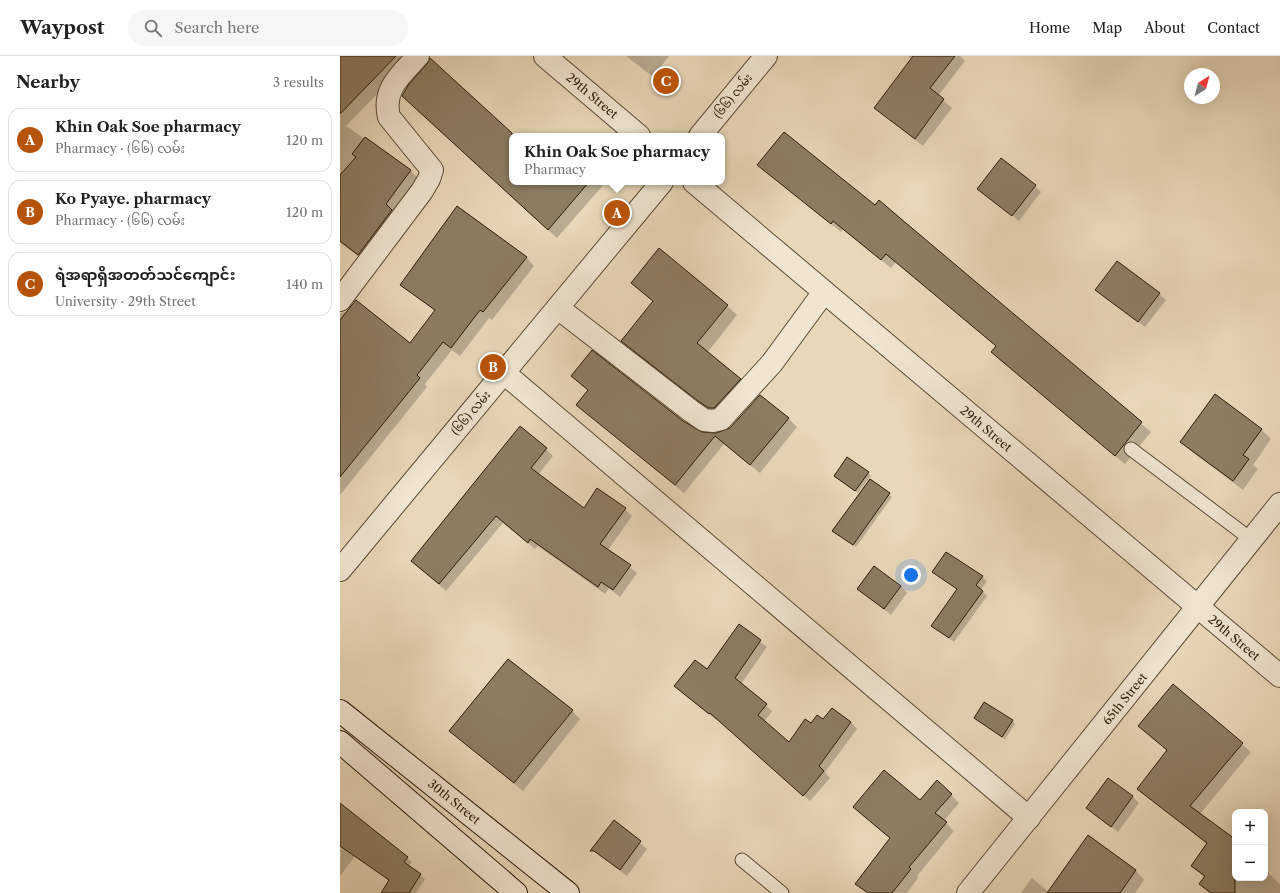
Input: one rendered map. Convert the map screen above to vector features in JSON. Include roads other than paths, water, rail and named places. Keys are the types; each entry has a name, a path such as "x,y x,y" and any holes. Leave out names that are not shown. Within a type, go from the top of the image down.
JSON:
{"street":[{"path":"343,292 422,192 432,170 389,117 387,110 388,93 395,82 418,56"},
{"name":"29th Street","path":"545,56 635,133"},
{"name":"(၆၆) လမ်း","path":"702,133 766,56"},
{"name":"(၆၆) လမ်း","path":"340,570 660,185"},
{"name":"29th Street","path":"698,185 1280,676"},
{"path":"558,308 691,411 704,420 713,421 721,419 755,383 772,363 824,292"},
{"path":"504,373 1029,818"},
{"name":"65th Street","path":"968,893 1280,504"},
{"name":"30th Street","path":"340,711 555,889"},
{"path":"340,742 516,893"}],"lane":[{"path":"1131,449 1252,540"},
{"path":"742,860 782,893"}],"place":[{"name":"ရဲအရာရှိအတတ်သင်ကျောင်း","path":"666,81"},
{"name":"Khin Oak Soe pharmacy","path":"617,213"},
{"name":"Ko Pyaye. pharmacy","path":"493,367"}]}
